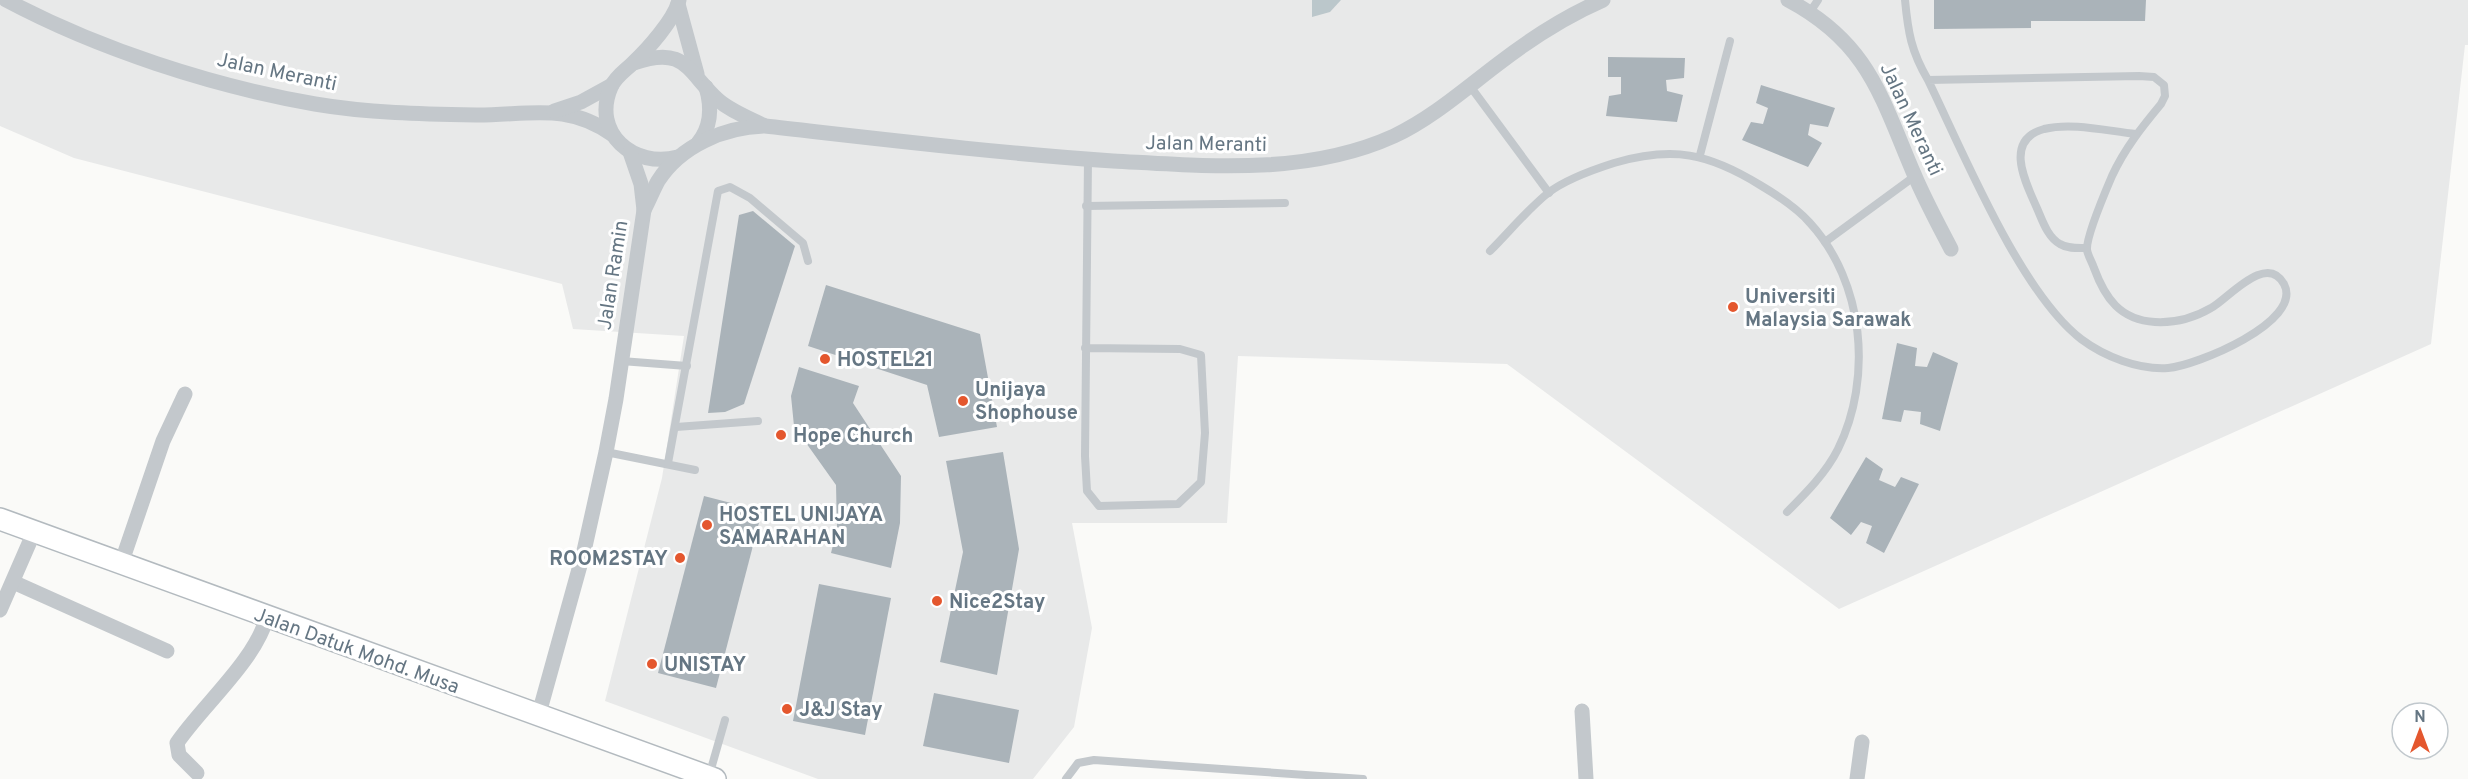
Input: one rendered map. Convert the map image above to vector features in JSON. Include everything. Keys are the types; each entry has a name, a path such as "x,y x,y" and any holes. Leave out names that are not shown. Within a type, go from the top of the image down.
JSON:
{"street":[{"name":"Jalan Meranti","path":"6,0 57,27 146,60 315,104 478,115 554,111"},
{"name":"Jalan Meranti","path":"765,126 998,153 1180,165 1288,164 1337,154 1394,136 1417,123 1500,62 1565,19 1603,0"},
{"name":"Jalan Meranti","path":"1788,0 1814,6 1861,59 1884,98 1915,176 1951,249"},
{"path":"613,135 607,119 607,102 612,85 670,19 678,2"},
{"path":"678,2 701,80 711,103 710,120 704,135 693,148"},
{"path":"633,63 650,58 667,58 684,63 731,109 765,126"},
{"path":"554,111 581,102 612,85"},
{"path":"554,111 583,118 613,135 630,152 653,161 678,157"},
{"path":"644,210 658,181 678,157 730,129 765,126"},
{"path":"630,152 641,184 644,210"},
{"name":"Jalan Ramin","path":"538,717 584,551 606,452 644,210"},
{"path":"121,564 163,441 185,394"},
{"name":"Jalan Datuk Mohd. Musa","path":"0,519 538,717 712,778"},
{"path":"0,610 34,532"},
{"path":"13,582 167,651"},
{"path":"197,772 179,755 177,743 194,719 246,658 263,633 267,617"},
{"path":"1582,711 1586,779"},
{"path":"1857,779 1862,742"}],"lane":[{"path":"1905,0 1909,40 1914,56 1998,222 2044,298 2072,332 2087,343 2136,365 2169,368 2214,355 2240,342 2262,328 2284,305 2286,297 2283,283 2274,275 2262,273 2250,277 2223,301 2194,316 2155,322 2124,314 2111,303 2101,287 2087,248 2105,190 2121,156 2165,96 2164,85 2154,77 1928,80"},
{"path":"1700,155 1730,41"},
{"path":"1470,86 1549,193"},
{"path":"2087,248 2071,249 2061,245 2048,231 2022,175 2020,153 2023,144 2028,136 2059,127 2136,134"},
{"path":"1490,251 1549,193 1592,170 1637,156 1672,153 1700,155 1724,164 1779,197 1809,222 1825,242 1842,276 1856,326 1859,365 1856,398 1838,449 1805,494 1787,512"},
{"path":"1085,348 1180,349 1201,355 1205,433 1201,482 1178,504 1099,506 1087,491 1085,348 1088,159"},
{"path":"1825,242 1915,176"},
{"path":"668,464 718,191 730,188 750,198 803,243 808,261"},
{"path":"1086,206 1285,203"},
{"path":"622,354 687,366"},
{"path":"676,426 758,421"},
{"path":"606,452 695,470"},
{"path":"712,778 725,720"},
{"path":"1066,779 1078,763 1094,760 1363,779"}],"shaded area":[{"name":"Universiti Malaysia Sarawak","path":"0,0 2468,0 2468,45 2465,45 2431,344 1839,609 1507,364 1238,356 1227,523 1072,523 1092,628 1074,727 1033,779 818,779 605,701 662,478 684,336 573,329 562,284 74,158 0,126"},
{"path":"1312,0 1341,0 1330,12 1312,17"}],"building":[{"path":"1934,0 2146,0 2145,21 2031,21 2031,28 1934,29"},
{"path":"1608,57 1685,58 1684,78 1666,80 1667,91 1683,95 1677,122 1606,116 1609,96 1621,94 1621,77 1608,77"},
{"path":"1761,85 1835,108 1828,127 1810,124 1808,135 1822,143 1808,167 1742,140 1751,122 1763,124 1768,108 1756,103"},
{"path":"753,211 795,246 744,404 725,412 708,413 739,215"},
{"path":"826,285 980,334 997,427 939,437 927,385 808,346"},
{"path":"1897,343 1917,348 1915,366 1927,367 1933,352 1958,363 1940,431 1920,424 1921,412 1904,410 1901,422 1882,419"},
{"path":"799,367 859,386 853,403 901,476 900,523 891,568 831,553 837,529 836,485 794,426 791,396"},
{"path":"1003,452 1019,549 997,675 940,662 963,552 946,461"},
{"path":"1866,457 1883,469 1879,480 1895,487 1901,477 1919,484 1884,553 1866,543 1872,526 1861,522 1851,535 1830,518"},
{"path":"704,496 762,511 716,688 658,673"},
{"path":"819,584 891,598 865,735 793,721"},
{"path":"934,693 1019,710 1009,763 923,746"}],"place":[{"name":"Universiti Malaysia Sarawak","path":"1733,307"},
{"name":"HOSTEL21","path":"825,359"},
{"name":"Unijaya Shophouse","path":"963,401"},
{"name":"Hope Church","path":"781,435"},
{"name":"HOSTEL UNIJAYA SAMARAHAN","path":"707,525"},
{"name":"ROOM2STAY","path":"680,558"},
{"name":"Nice2Stay","path":"937,601"},
{"name":"UNISTAY","path":"652,664"},
{"name":"J&J Stay","path":"787,709"}]}
